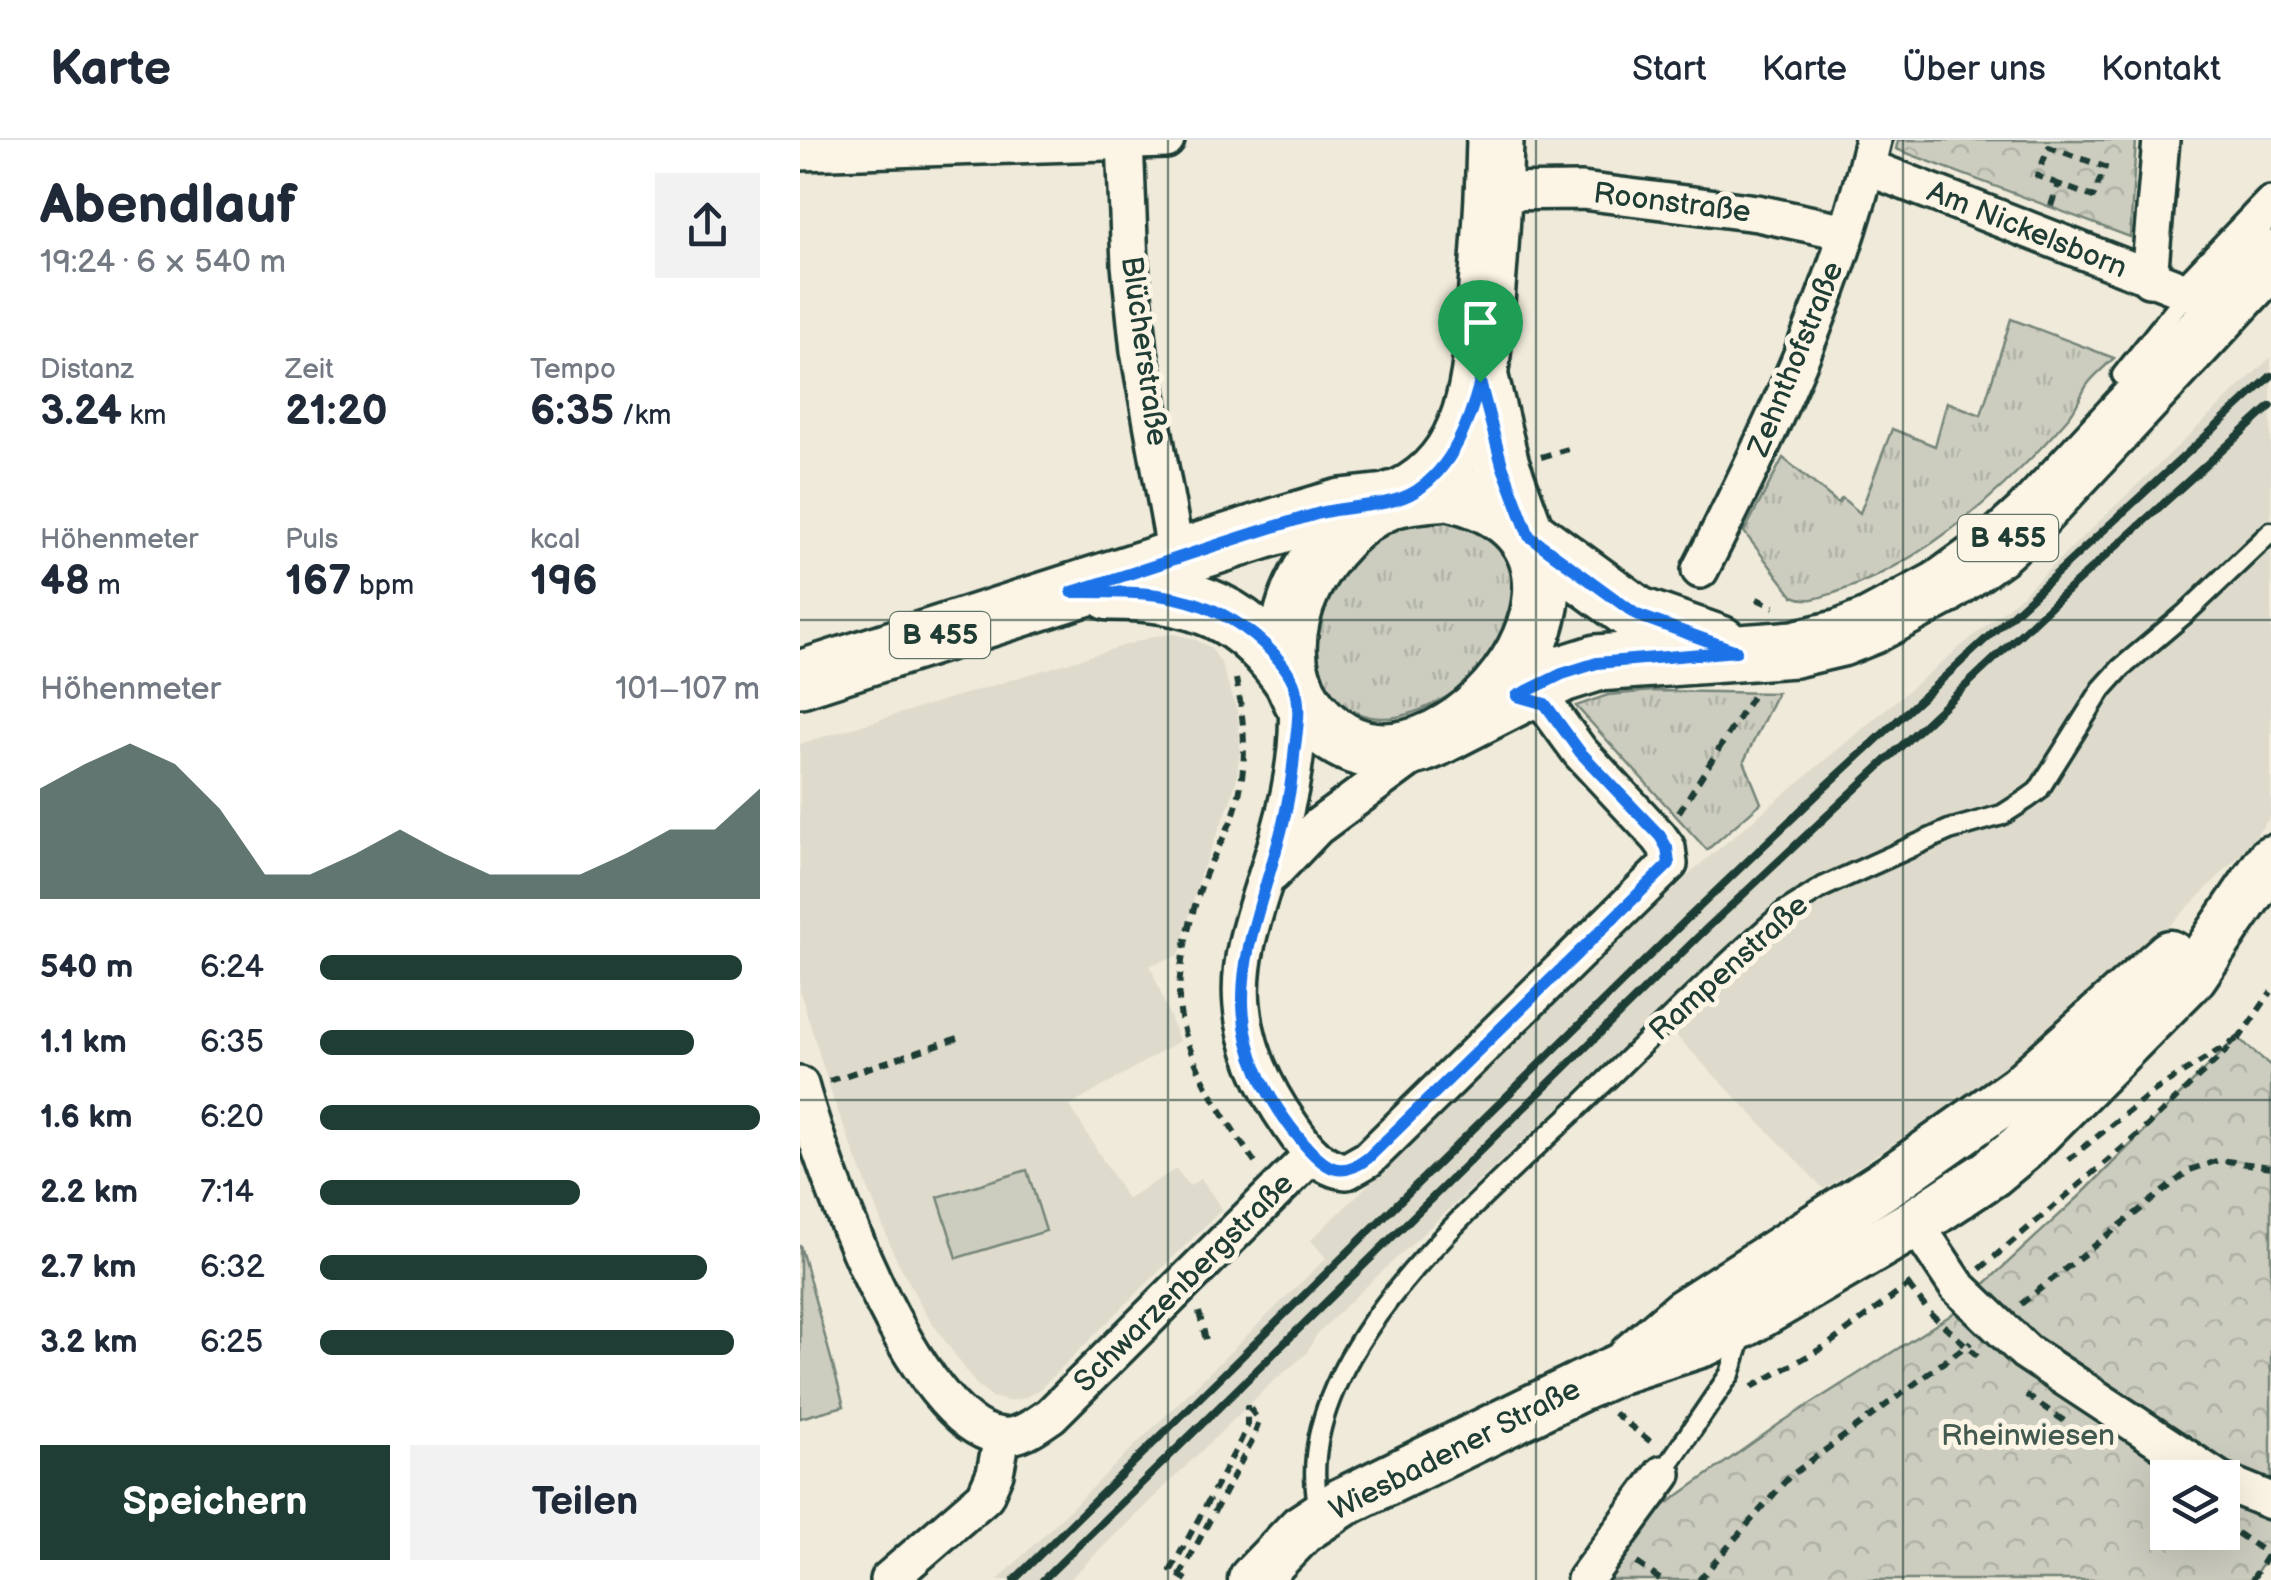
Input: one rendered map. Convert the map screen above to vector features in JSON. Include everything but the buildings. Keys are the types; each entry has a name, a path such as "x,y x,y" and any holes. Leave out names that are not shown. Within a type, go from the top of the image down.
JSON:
{"main road":[{"path":"1396,499 1425,483 1451,455 1470,419 1480,382 1494,166"},
{"name":"B 455","path":"1072,592 1148,592 1212,608 1232,618 1259,639 1321,725 1336,736 1379,754 1404,752 1562,674 1597,663 1749,666 1794,648 1841,638 1871,626 1940,589 1996,548 2030,518 2121,396 2271,259"},
{"path":"1480,382 1502,465 1528,535"},
{"name":"B 455","path":"804,678 1342,507 1449,492 1498,510 1637,615 1749,666"},
{"name":"B 455","path":"1295,687 1290,638 1300,591 1332,543 1366,514 1396,499"},
{"name":"B 455","path":"1441,736 1493,693 1533,636 1542,613 1544,592 1528,535"},
{"path":"1599,1378 1683,1314 1971,1124 2060,1056 2266,866"},
{"path":"1599,1378 1703,1342 1746,1322 1957,1197 2021,1148 2192,976 2266,866"},
{"name":"Wiesbadener Straße","path":"1253,1580 1302,1528 1343,1502 1599,1378"}],"street":[{"name":"Blücherstraße","path":"1125,140 1130,264 1140,350 1177,560"},
{"path":"800,152 1166,140"},
{"path":"2149,279 2161,140"},
{"name":"Am Nickelsborn","path":"1870,154 2040,235 2188,292"},
{"name":"Zehnthofstraße","path":"1700,570 1773,426 1847,232 1870,154"},
{"name":"Roonstraße","path":"1494,166 1582,190 1758,213 1847,232"},
{"path":"2188,292 2271,205"},
{"path":"1295,687 1298,710 1293,767 1242,977 1246,1034 1273,1101 1313,1154"},
{"path":"1517,696 1545,704 1580,752 1660,836"},
{"path":"1262,892 1272,872 1317,828 1441,736"},
{"name":"Schwarzenbergstraße","path":"1002,1436 1034,1427 1051,1415 1313,1154 1324,1164 1347,1171 1368,1158 1662,874 1670,856 1660,836"},
{"path":"814,1084 840,1205 892,1318 940,1392 962,1416 982,1430 1002,1436 995,1473 985,1496 888,1580"},
{"path":"1915,1223 1971,1124"},
{"path":"1837,1215 1915,1223"},
{"path":"1915,1223 1957,1286 2026,1352 2191,1460"},
{"path":"1585,1580 1668,1466"},
{"path":"2240,1488 2271,1501"}],"lane":[{"path":"2121,396 2188,292"},
{"name":"Rampenstraße","path":"1321,1516 1313,1470 1324,1417 1337,1382 1361,1340 1413,1269 1645,1042 1786,911 1823,888 1950,830 2002,814 2038,791 2102,690 2121,668 2271,532"},
{"path":"1668,1466 1730,1374 1746,1322"}],"path":[{"path":"2050,144 2105,167 2093,197 2058,184 2037,176 2050,144"},
{"path":"2040,235 2058,184"},
{"path":"1526,462 1568,449"},
{"path":"1660,836 1691,796 1749,666"},
{"path":"1974,1274 2140,1133 2240,1037 2271,992"},
{"path":"814,1084 961,1037"},
{"path":"2056,1170 2154,1091 2240,1037"},
{"path":"2010,1314 2190,1170 2219,1160 2271,1167"},
{"path":"1740,1394 1826,1346 1921,1276"},
{"path":"1699,1580 1789,1477 1964,1346 1908,1285"},
{"path":"1599,1378 1668,1466"},
{"path":"1247,1405 1258,1421 1252,1438 1184,1578 1171,1570 1247,1427 1247,1405"},
{"path":"2240,1534 2270,1552 2252,1580"}],"shaded area":[{"path":"2271,357 2271,816 2243,852 2081,1015 1824,1189 1657,1016 1358,1294 1317,1334 1306,1354 1268,1386 1069,1580 998,1580 1326,1258 1311,1240 1696,868 2020,597"},
{"path":"1174,634 1210,647 1221,663 1237,711 1240,744 1230,803 1200,875 1179,955 1150,965 1179,1041 1070,1106 1127,1199 1176,1169 1189,1186 1201,1179 1222,1209 1039,1390 1008,1401 991,1397 975,1383 924,1311 893,1252 833,1098 800,992 800,744 1156,636"}],"green space":[{"path":"1898,140 2136,140 2130,237 1896,149"},
{"path":"2011,319 2114,358 2087,385 2068,418 2018,471 1963,520 1870,579 1820,597 1793,596 1744,532 1783,458 1838,503 1842,498 1860,513 1892,429 1935,446 1947,402 1981,415"},
{"path":"1392,516 1486,519 1525,588 1503,646 1477,676 1429,706 1381,718 1344,706 1331,693 1316,659 1314,621 1321,594"},
{"path":"1653,691 1777,693 1744,761 1761,803 1707,850 1576,706 1608,695"},
{"name":"Rheinwiesen","path":"2237,1037 2271,1066 2271,1549 2252,1580 1585,1580 1610,1544 1782,1422 1951,1315 2081,1195"},
{"path":"1027,1170 1046,1231 957,1258 938,1197"},
{"path":"800,1245 844,1406 800,1418"}],"railway":[{"path":"1014,1580 1689,917 2271,376"},
{"path":"1043,1580 1702,933 2058,599 2271,406"}],"route":[{"path":"1480,382 1526,534 1637,615 1736,651 1597,663 1562,674 1517,696 1545,704 1580,752 1660,836 1670,856 1669,864 1368,1158 1347,1171 1338,1170 1313,1154 1273,1101 1254,1060 1242,1003 1248,944 1280,832 1293,767 1298,710 1295,684 1270,650 1248,629 1212,608 1148,592 1072,592 1286,523 1342,507 1390,501 1416,491 1451,455 1470,419 1480,382"}]}
